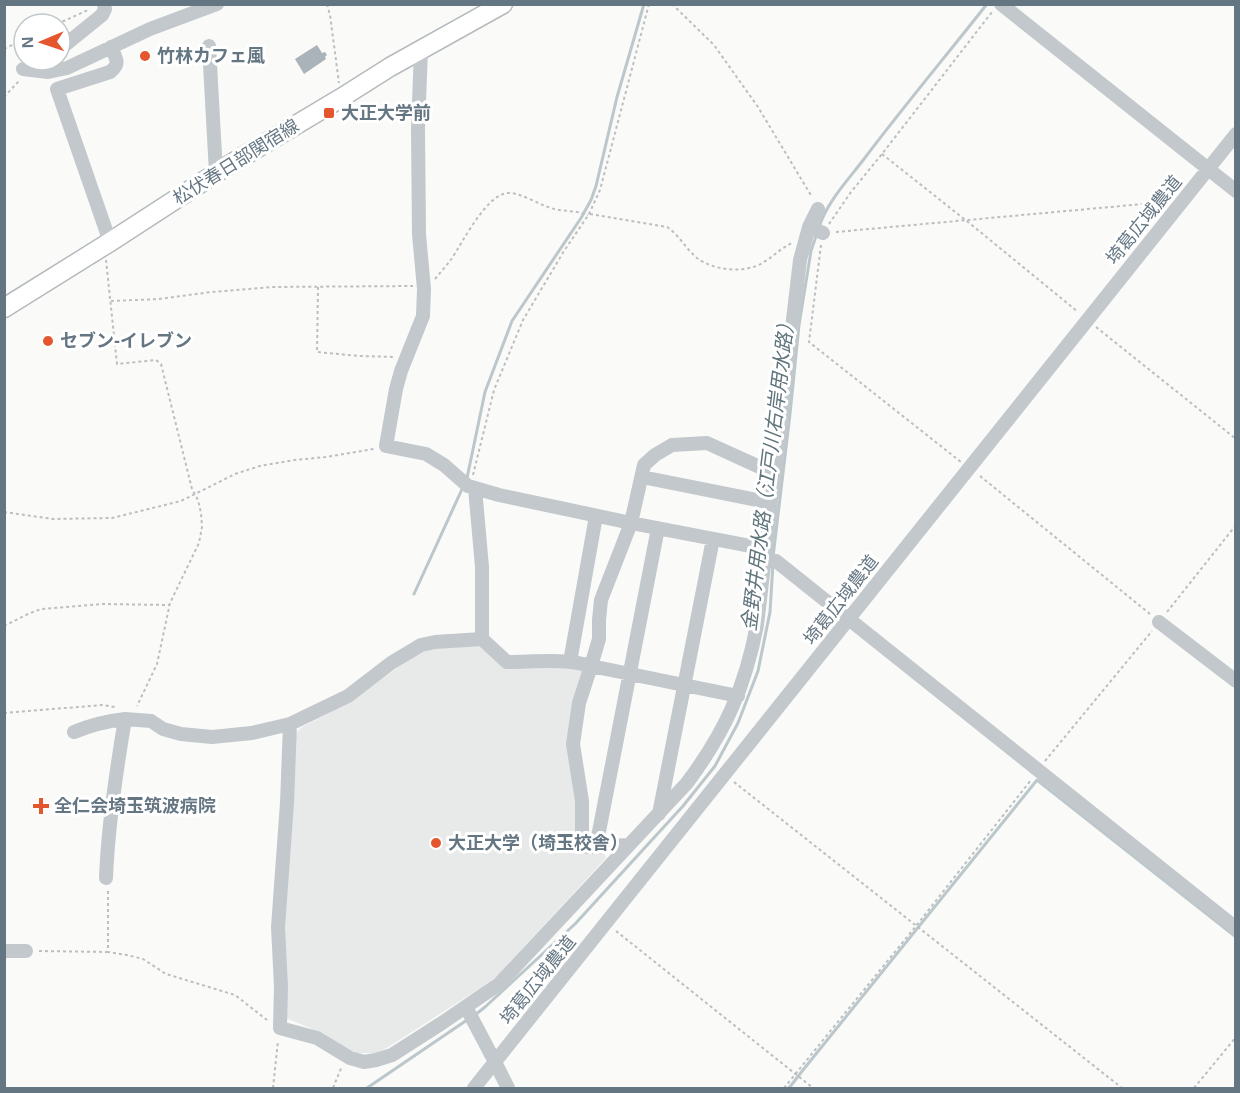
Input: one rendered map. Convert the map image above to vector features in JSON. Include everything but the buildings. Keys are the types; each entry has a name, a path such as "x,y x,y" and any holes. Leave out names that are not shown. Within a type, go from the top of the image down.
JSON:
{"main road":[{"name":"松伏春日部関宿線","path":"4,308 216,173 421,49 503,4"}],"street":[{"path":"72,39 102,15 105,9 104,4"},
{"path":"72,66 150,29 217,4"},
{"path":"999,4 1236,191"},
{"path":"209,46 216,173"},
{"path":"107,244 57,89 110,72 116,67 117,61 111,47"},
{"path":"421,49 418,129 419,234 424,287 423,316 396,389 386,446 426,454 444,465 468,485 499,495 713,539 769,556 1236,928"},
{"name":"埼葛広域農道","path":"474,1089 1236,134"},
{"path":"290,724 278,927 280,1027 317,1038 346,1056 364,1062 376,1060 392,1055 499,984 687,783 706,757 732,711 756,633 769,556 772,502 800,260 807,233 818,208"},
{"path":"807,233 823,233"},
{"path":"629,845 588,847 582,834 582,801 573,744 579,703 599,639 601,600 631,523 644,465 672,444 707,443 775,474"},
{"path":"642,477 772,502"},
{"path":"468,485 482,567 482,639"},
{"path":"570,662 596,516"},
{"path":"596,847 658,528"},
{"path":"659,814 713,539"},
{"path":"1159,622 1236,681"},
{"path":"74,732 133,714 163,729 181,734 212,737 290,724 348,696 391,663 421,645 482,639 507,662 582,663 738,696"},
{"path":"106,878 114,786 133,714"},
{"path":"4,951 26,951"},
{"path":"466,1007 508,1089"}],"path":[{"path":"327,4 341,98"},
{"path":"468,485 476,465 494,390 523,320 542,285 589,214 600,190 649,4"},
{"path":"672,4 714,45 758,107 818,208"},
{"path":"999,4 851,192 823,233 809,342 1159,622 1236,525"},
{"path":"72,17 88,9"},
{"path":"4,97 20,80 23,72"},
{"path":"882,154 1236,439"},
{"path":"111,302 272,286 424,287 431,283 449,262 484,209 503,194 512,193 551,208 667,227 698,258 706,263 732,269 754,267 807,233"},
{"path":"823,233 1174,201 1179,204"},
{"path":"4,713 102,705 133,714 157,664 170,605 199,543 202,527 201,513 192,489 160,364 156,360 117,364 107,244"},
{"path":"318,287 317,352 406,357"},
{"path":"4,512 53,519 93,519 126,515 181,501 235,474 260,466 386,446"},
{"path":"4,626 41,609 102,604 170,605"},
{"path":"725,774 1122,1089"},
{"path":"106,878 108,952"},
{"path":"606,923 813,1089"},
{"path":"784,1089 916,926"},
{"path":"26,951 108,952 127,955 143,959 166,974 235,995 280,1027 273,1089"},
{"path":"1194,1089 1236,1037"},
{"path":"333,1089 346,1056"}],"shaded area":[{"name":"大正大学（埼玉校舎）","path":"484,645 506,665 584,668 577,798 578,835 604,851 606,858 497,976 390,1046 377,1053 356,1053 324,1034 286,1018 284,931 296,733 302,727 362,693 420,652"}],"waterway":[{"path":"467,478 485,392 512,321 591,200 644,4"},
{"name":"金野井用水路（江戸川右岸用水路）","path":"819,227 838,192 987,4"},
{"name":"金野井用水路（江戸川右岸用水路）","path":"773,557 799,325 811,251 817,233"},
{"path":"414,594 463,487"},
{"name":"金野井用水路（江戸川右岸用水路）","path":"475,1015 575,924 683,806 715,766 738,723 758,671 770,612 773,563"},
{"path":"789,1088 1037,780 1236,937"},
{"name":"金野井用水路（江戸川右岸用水路）","path":"367,1088 467,1020"}],"place":[{"name":"竹林カフェ風","path":"145,56"},
{"name":"大正大学前","path":"329,113"},
{"name":"セブン-イレブン","path":"48,341"},
{"name":"全仁会埼玉筑波病院","path":"41,806"},
{"name":"大正大学（埼玉校舎）","path":"436,843"}]}
